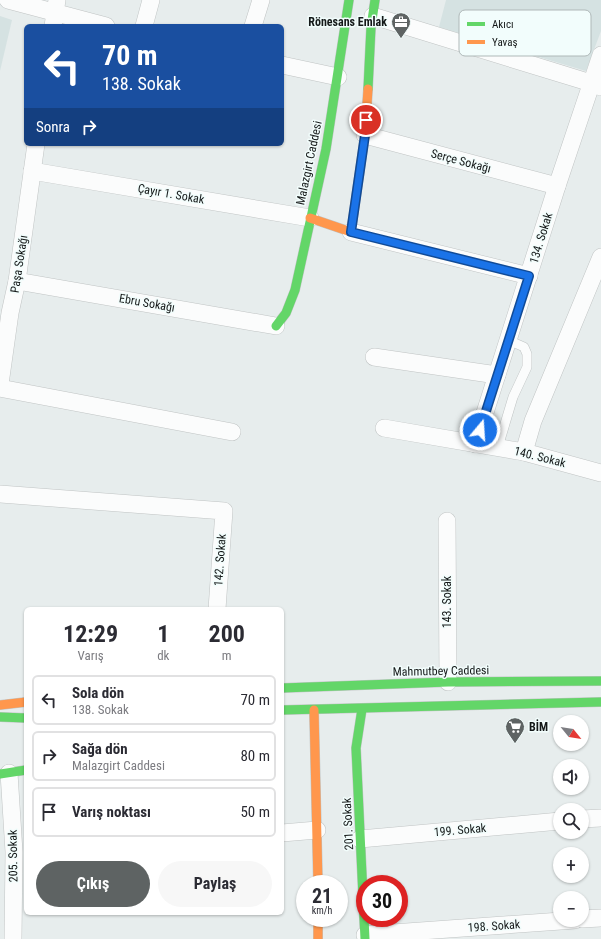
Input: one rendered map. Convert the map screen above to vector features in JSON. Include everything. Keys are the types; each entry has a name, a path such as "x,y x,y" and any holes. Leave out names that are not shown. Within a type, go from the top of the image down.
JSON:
{"main road":[{"name":"Malazgirt Caddesi","path":"276,326 286,313 295,290 326,149 349,0"},
{"path":"310,218 351,232 365,135 371,27 374,8"},
{"name":"Mahmutbey Caddesi","path":"284,688 316,686 448,688 601,682"},
{"path":"448,688 449,706"},
{"path":"0,705 24,702"},
{"path":"284,710 601,702"},
{"name":"201. Sokak","path":"362,709 356,748 365,937"},
{"path":"314,710 318,875"},
{"path":"0,717 24,718"},
{"path":"4,774 24,770"},
{"path":"318,927 318,939"}],"street":[{"path":"8,0 98,24"},
{"path":"145,24 151,0"},
{"path":"254,24 262,0"},
{"path":"374,8 459,37"},
{"name":"134. Sokak","path":"475,444 557,186 596,85 601,55"},
{"path":"512,56 596,85"},
{"path":"284,65 338,77"},
{"name":"Serçe Sokağı","path":"365,135 557,186"},
{"name":"Paşa Sokağı","path":"0,384 5,313 17,281 36,146"},
{"name":"Çayır 1. Sokak","path":"32,171 310,218"},
{"path":"351,232 529,276"},
{"path":"524,452 533,421 601,257"},
{"name":"Ebru Sokağı","path":"17,281 276,326"},
{"path":"374,357 497,375"},
{"path":"0,388 232,432"},
{"name":"140. Sokak","path":"384,428 524,452 601,473"},
{"name":"142. Sokak","path":"0,494 224,512 217,607"},
{"name":"143. Sokak","path":"447,521 448,688"},
{"name":"205. Sokak","path":"4,774 13,853 13,939"},
{"path":"589,819 601,818"},
{"name":"199. Sokak","path":"360,839 553,822"},
{"path":"284,833 317,830"},
{"path":"589,919 601,918"},
{"name":"198. Sokak","path":"365,937 553,922"}],"lane":[{"path":"498,447 513,397 527,367 527,354 524,346 508,340"}],"shaded area":[{"path":"446,0 601,0 601,31 586,71 536,56 591,56 591,10 459,10 459,33 439,27"},
{"path":"0,16 12,20 0,71"}],"traffic: fast":[{"path":"276,326 286,313 295,290 326,149 349,0"},
{"path":"368,89 371,27 375,0"},
{"path":"284,688 448,682 601,681"},
{"path":"284,710 601,702"},
{"path":"362,709 356,748 365,939"},
{"path":"0,717 24,718"},
{"path":"0,774 24,770"}],"traffic: slow":[{"path":"310,218 351,232 365,135 368,89"},
{"path":"0,705 24,702"},
{"path":"314,710 318,875"},
{"path":"318,927 318,939"}],"place":[{"name":"Rönesans Emlak","path":"401,39"},
{"name":"BİM","path":"515,744"}],"route":[{"path":"366,120 351,232 529,276 480,430"}]}
